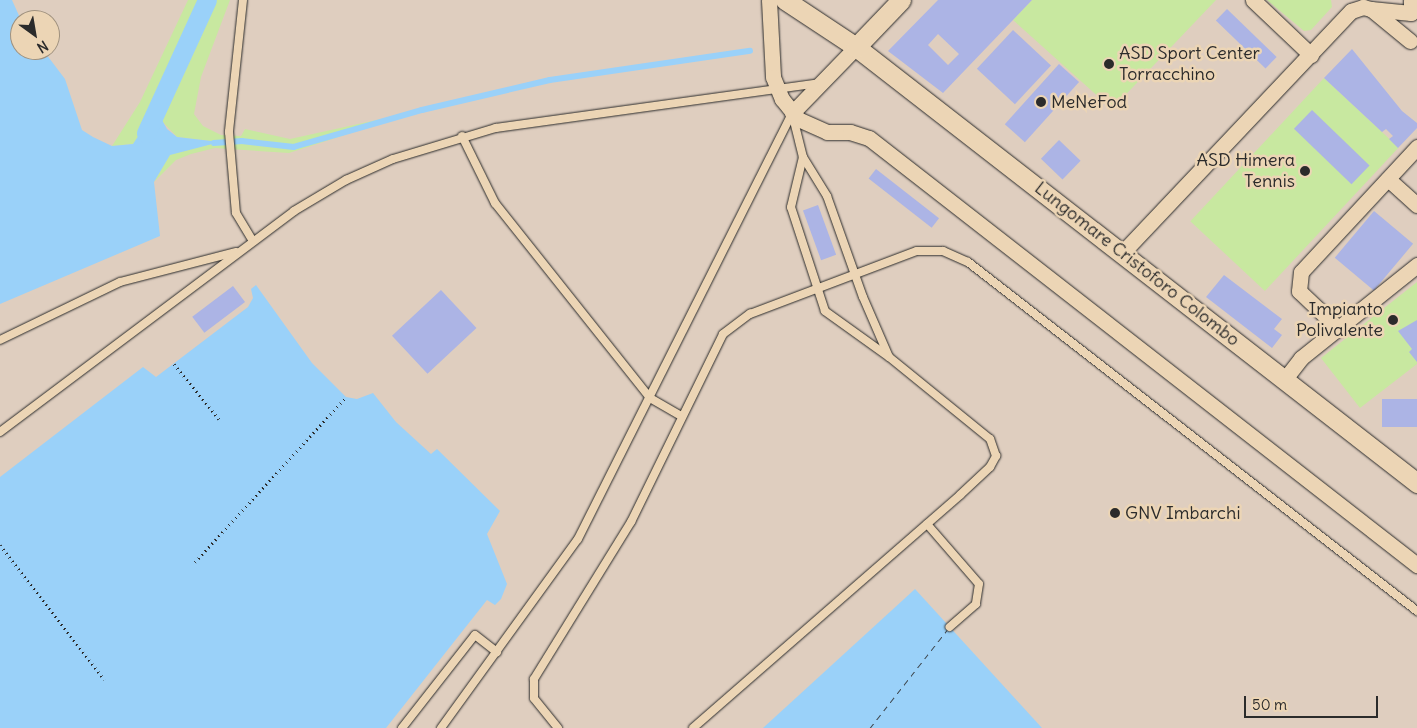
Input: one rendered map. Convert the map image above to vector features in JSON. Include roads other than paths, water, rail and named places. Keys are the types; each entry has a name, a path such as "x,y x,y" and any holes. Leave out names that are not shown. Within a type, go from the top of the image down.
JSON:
{"street":[{"path":"769,0 776,88 792,113 816,128 850,132 869,138 1417,565"},
{"name":"Lungomare Cristoforo Colombo","path":"785,0 856,47 1123,252 1417,483"},
{"path":"792,113 901,0"},
{"path":"1253,0 1311,54"},
{"path":"1123,252 1311,54 1351,4 1371,9 1413,8 1405,24 1414,44"},
{"path":"1371,9 1414,44"},
{"path":"1339,329 1303,296 1298,278 1417,147"},
{"path":"1388,179 1417,205"},
{"path":"1284,380 1301,358 1417,265"}],"lane":[{"path":"243,0 229,132 236,212 253,241"},
{"path":"0,432 294,211 346,180 393,159 462,136 496,128 821,82"},
{"path":"792,113 804,157 827,196 855,274 890,357"},
{"path":"441,728 578,539 792,113"},
{"path":"462,136 495,203 650,398 682,416"},
{"path":"693,728 990,467 996,450 990,439 890,357 825,310 791,208 804,157"},
{"path":"0,340 120,282 241,251"},
{"path":"558,728 534,698 534,679 631,522 723,334 750,314 917,251 943,251 968,262 1417,611"},
{"path":"927,524 980,584 976,604 950,627"},
{"path":"402,728 475,635 497,652"}],"water":[{"path":"0,0 12,0 16,10 10,10 10,60 51,60 65,79 82,130 112,146 133,144 156,109 167,129 177,137 220,142 170,155 154,182 160,236 0,304"},
{"path":"256,285 312,363 346,397 357,399 373,393 396,422 431,454 437,449 500,511 487,534 507,584 501,599 495,605 487,600 386,728 0,728 0,477 143,367 156,377 248,307 253,298 251,289"},
{"path":"915,589 1042,728 763,728"}],"waterway":[{"path":"146,133 207,0"},
{"path":"214,143 242,141 294,147 422,110 550,80 750,51"}],"place":[{"name":"ASD Sport Center Torracchino","path":"1109,64"},
{"name":"MeNeFod","path":"1041,102"},
{"name":"ASD Himera Tennis","path":"1305,171"},
{"name":"Impianto Polivalente","path":"1393,320"},
{"name":"GNV Imbarchi","path":"1115,513"}]}
